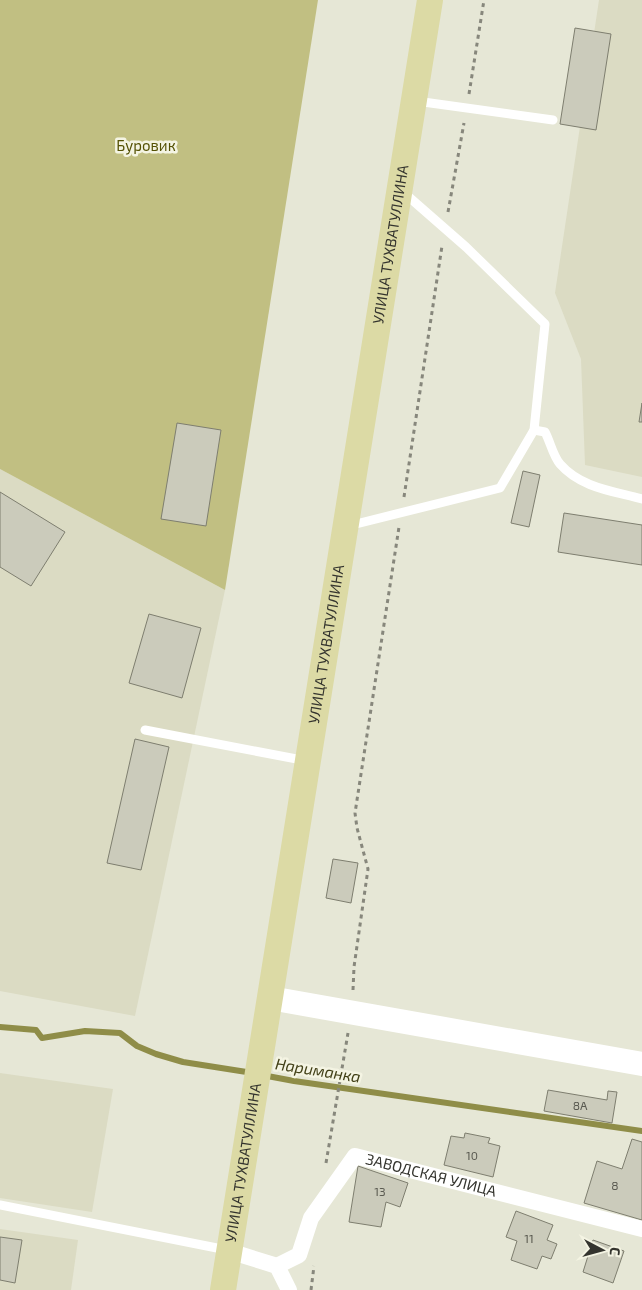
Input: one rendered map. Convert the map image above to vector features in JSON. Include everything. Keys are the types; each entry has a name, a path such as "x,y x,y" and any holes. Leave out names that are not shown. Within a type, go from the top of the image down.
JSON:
{"main road":[{"name":"УЛИЦА ТУХВАТУЛЛИНА","path":"223,1290 430,0"}],"street":[{"path":"270,998 642,1064"},
{"name":"ЗАВОДСКАЯ УЛИЦА","path":"277,1266 299,1255 311,1218 355,1156 642,1229"},
{"path":"230,1251 277,1266 289,1290"}],"lane":[{"path":"413,101 553,120"},
{"path":"345,527 500,488 534,430 545,324 445,228 399,188"},
{"path":"534,430 546,432 559,463 580,481 605,490 642,499"},
{"path":"145,730 307,761"},
{"path":"0,1205 230,1251"}],"path":[{"path":"326,1166 351,1012 354,967 368,869 355,813 445,228 484,0"},
{"path":"311,1290 314,1259"}],"shaded area":[{"path":"599,0 642,0 642,477 585,465 581,359 555,293"},
{"path":"0,469 225,590 135,1016 0,991"},
{"path":"0,1073 113,1089 92,1212 0,1198"},
{"path":"0,1229 78,1240 71,1290 0,1290"}],"green space":[{"name":"Буровик","path":"0,0 318,0 225,590 0,469"}],"building":[{"path":"575,28 611,34 596,130 560,124"},
{"path":"642,403 642,422 639,422"},
{"path":"177,423 221,430 206,526 161,519"},
{"path":"523,471 540,475 529,527 511,523"},
{"path":"0,492 65,532 31,586 0,567"},
{"path":"564,513 642,525 642,565 558,552"},
{"path":"149,614 201,628 182,698 129,683"},
{"path":"135,739 169,747 141,870 107,863"},
{"path":"333,859 358,863 351,903 326,898"},
{"path":"548,1090 607,1100 608,1091 617,1092 612,1123 544,1111"},
{"path":"465,1133 490,1138 488,1143 500,1146 493,1177 444,1165 451,1136 464,1138"},
{"path":"632,1139 642,1142 642,1220 584,1203 597,1161 622,1169"},
{"path":"358,1166 408,1183 400,1207 386,1202 381,1227 349,1222"},
{"path":"516,1211 553,1225 547,1240 557,1244 551,1259 542,1256 537,1269 511,1260 517,1241 506,1237"},
{"path":"0,1237 22,1240 15,1283 0,1280"},
{"path":"593,1240 624,1251 613,1283 583,1272"}],"waterway":[{"name":"Нариманка","path":"0,1027 36,1030 42,1038 85,1031 120,1033 137,1046 156,1054 183,1062 253,1073"},
{"name":"Нариманка","path":"262,1075 642,1131"}]}
